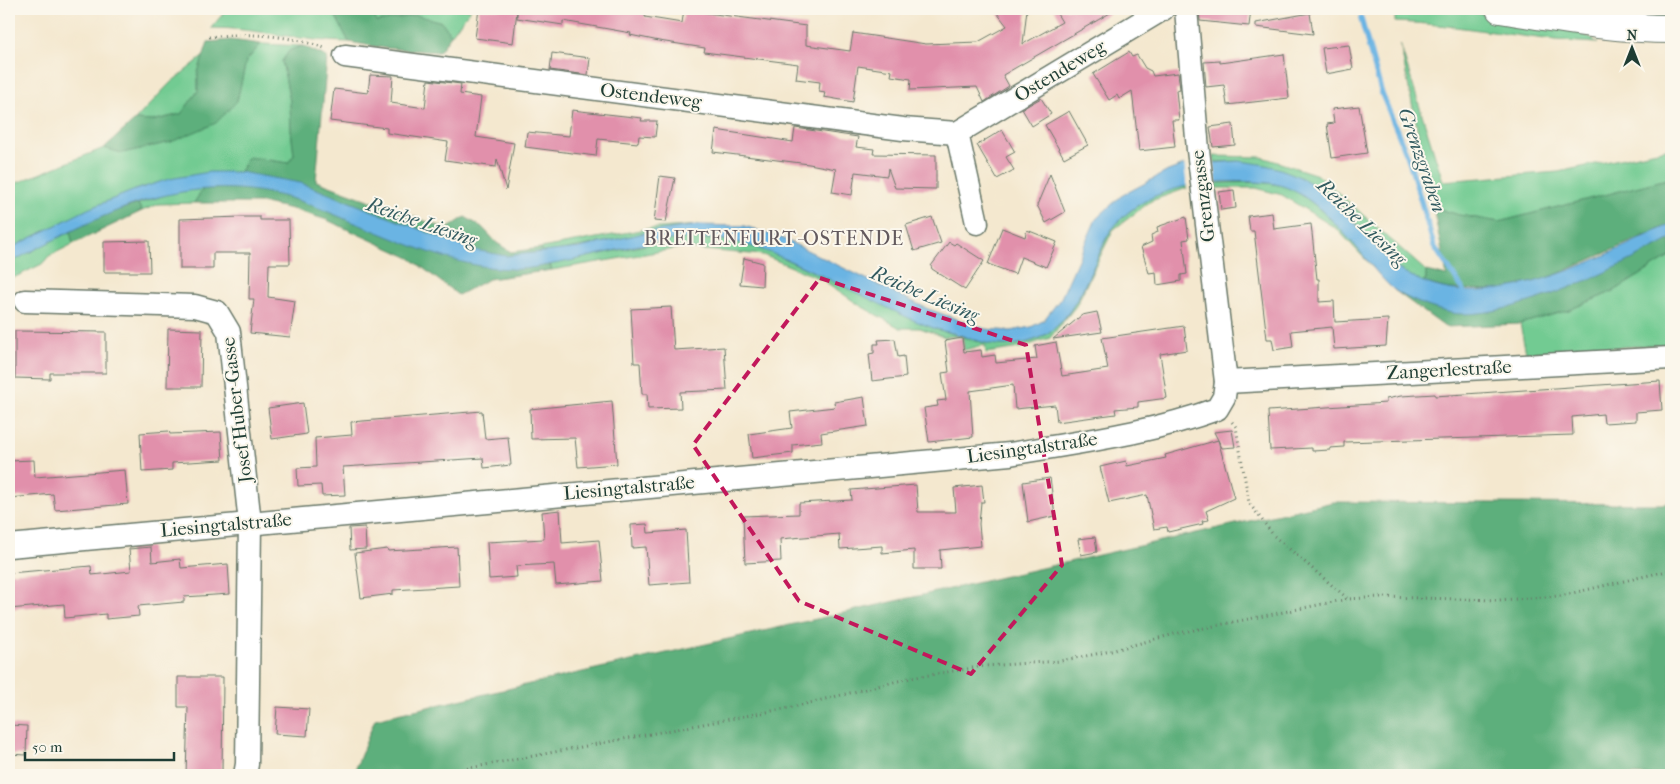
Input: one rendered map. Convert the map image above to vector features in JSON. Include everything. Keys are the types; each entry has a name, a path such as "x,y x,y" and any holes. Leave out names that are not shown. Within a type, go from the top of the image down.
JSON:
{"main road":[{"path":"1500,9 1582,22 1643,29 1671,29"}],"street":[{"name":"Ostendeweg","path":"345,56 903,129 957,133 1163,9"},
{"name":"Grenzgasse","path":"1186,9 1198,150 1226,382"},
{"path":"957,133 977,223"},
{"name":"Josef Huber-Gasse","path":"25,301 195,306 217,312 229,332 250,523 247,764 245,775"},
{"name":"Zangerlestraße","path":"1226,382 1671,358"},
{"path":"1218,409 1224,397 1226,382"},
{"name":"Liesingtalstraße","path":"9,546 1010,454 1152,429 1184,421 1218,409"}],"path":[{"path":"209,37 233,34 308,42 345,56"},
{"path":"1218,409 1236,427 1249,504 1274,536 1348,599"},
{"path":"443,775 469,768 793,707 910,678 985,666 1060,661 1111,651 1174,634 1348,599 1381,597 1499,600 1560,596 1671,570"}],"highlighted area":[{"path":"820,278 1026,345 1062,565 971,674 799,601 693,445"}],"green space":[{"path":"227,9 332,9 349,42 315,40 246,30 211,28"},
{"path":"332,9 370,9 377,22 416,15 442,22 451,35 439,52 384,48 349,42"},
{"path":"370,9 471,9 451,35 442,22 416,15 377,22"},
{"path":"1395,9 1451,9 1568,27 1577,30 1598,43 1573,42 1420,23 1395,22"},
{"path":"1564,9 1671,9 1671,19"},
{"path":"231,40 261,44 246,61 237,101 216,123 171,142 122,153 104,148 135,120 152,121 181,114 198,91 198,72 208,42"},
{"path":"261,44 303,46 290,50 282,61 290,101 294,155 288,163 248,157 240,172 207,174 177,179 148,187 120,196 93,208 9,249 9,186 104,148 122,153 171,142 237,101 246,61"},
{"path":"1400,44 1443,181 1558,172 1671,148 1671,178 1499,222 1459,215 1433,207"},
{"path":"303,46 327,57 316,181 447,229 465,217 482,227 497,243 511,252 541,248 552,270 489,279 458,295 410,258 327,220 292,209 264,203 194,203 203,189 238,188 240,172 248,157 288,163 294,155 290,101 282,61 290,50"},
{"path":"205,55 198,72 198,91 181,114 152,121 135,120 170,83"},
{"path":"1214,156 1262,157 1318,175 1426,271 1426,280 1422,282 1395,267 1342,207 1238,161 1214,162"},
{"path":"1671,178 1671,224 1546,279 1499,290 1448,289 1422,282 1426,280 1426,271 1447,276 1433,207 1459,215 1499,222"},
{"path":"1262,183 1286,187 1299,193 1313,203 1343,232 1394,290 1337,229 1282,195 1256,188 1187,188 1151,201 1113,230 1076,306 1050,338 1020,348 986,353 985,345 964,350 962,337 979,342 1006,345 1025,343 1041,337 1066,317 1075,304 1109,233 1120,219 1152,197 1179,187 1194,185"},
{"path":"203,189 194,203 159,204 142,211 138,204 174,192"},
{"path":"138,204 142,211 73,244 70,231 109,213"},
{"path":"698,225 544,253 541,248 646,229"},
{"path":"70,231 73,244 49,256 42,264 9,280 9,263"},
{"path":"681,238 735,241 768,251 936,329 960,336 945,337 920,328 900,328 859,305 823,280 763,255 680,248 552,270 550,264"},
{"path":"1671,239 1671,256 1614,291 1569,310 1520,324 1445,327 1394,290 1413,299 1491,311 1571,286"},
{"path":"1671,256 1671,344 1526,353 1520,324 1569,310 1614,291"},
{"path":"1333,502 1662,504 1671,502 1671,775 353,775 375,719"}],"water":[{"path":"1238,161 1267,166 1290,173 1310,183 1343,210 1395,267 1413,277 1444,288 1476,291 1510,287 1545,279 1612,252 1671,224 1671,239 1598,276 1569,288 1512,307 1462,314 1446,312 1426,306 1407,298 1393,289 1324,212 1292,190 1268,183 1205,183 1163,193 1145,201 1128,213 1108,235 1073,306 1054,329 1026,343 1008,345 991,344 925,325 797,264 769,252 740,243 692,238 668,240 530,268 491,267 471,264 434,254 317,207 290,198 250,190 213,189 178,193 144,201 110,213 77,228 9,263 9,249 88,209 135,190 169,179 209,172 240,172 301,183 470,249 506,256 579,248 648,232 698,225 745,226 784,239 928,309 985,329 1011,331 1031,327 1043,321 1061,298 1096,219 1121,196 1168,171 1184,165"}],"pier":[{"path":"1214,159 1217,186 1187,189 1184,162"}],"building":[{"path":"479,9 646,9 645,17 682,23 684,10 806,26 806,45 850,51 853,33 926,44 978,42 1007,26 994,9 1027,9 1023,44 1062,22 1054,9 1117,9 1003,75 1009,86 984,102 977,87 910,90 911,79 891,76 892,71 858,66 853,102 824,97 825,92 819,91 820,82 796,79 798,64 704,52 705,48 659,41 630,35 631,33 563,21 563,25 517,18 517,11 513,43 475,38"},
{"path":"1199,9 1251,9 1249,26 1200,21"},
{"path":"1310,13 1313,34 1256,27 1256,23"},
{"path":"1349,45 1353,69 1326,74 1322,48"},
{"path":"1129,52 1132,57 1137,55 1145,68 1151,71 1153,76 1178,73 1180,89 1176,90 1179,120 1172,120 1175,147 1139,151 1132,91 1119,99 1117,95 1109,100 1093,74"},
{"path":"552,53 590,58 588,75 550,70"},
{"path":"1284,54 1289,98 1227,105 1224,85 1206,87 1204,62 1220,61 1220,63"},
{"path":"370,75 393,76 391,103 425,108 428,80 461,84 460,94 481,97 476,137 514,143 506,190 497,159 496,167 445,160 448,142 387,133 387,128 330,121 334,89 368,93"},
{"path":"1041,98 1051,114 1032,126 1022,109"},
{"path":"1359,106 1367,153 1332,158 1327,124 1334,123 1332,109"},
{"path":"572,110 642,118 641,121 657,121 655,137 639,136 638,143 598,139 596,156 525,147 527,132 569,136"},
{"path":"1069,111 1088,145 1064,158 1045,125"},
{"path":"1233,124 1235,145 1213,147 1210,127"},
{"path":"795,128 858,137 856,147 874,149 873,154 936,155 936,189 895,188 888,168 887,176 855,172 852,195 832,192 836,169 713,152 716,130 793,142"},
{"path":"1002,130 1015,152 1006,157 1014,170 997,179 977,145"},
{"path":"1050,174 1065,212 1046,223 1037,205"},
{"path":"660,176 675,178 666,222 654,221"},
{"path":"1234,190 1236,208 1221,210 1219,192"},
{"path":"1272,213 1274,229 1311,224 1317,279 1319,279 1319,302 1334,301 1335,322 1388,319 1386,346 1334,349 1332,327 1291,331 1293,347 1274,350 1272,339 1267,339 1254,231 1250,231 1248,216"},
{"path":"260,217 260,220 289,220 290,264 269,264 268,297 295,301 290,337 250,333 254,299 249,299 250,253 213,253 213,269 180,269 180,219"},
{"path":"932,217 941,243 914,251 906,225"},
{"path":"1186,217 1189,239 1183,240 1187,274 1181,275 1181,281 1157,285 1156,272 1149,273 1141,247 1152,242 1151,235 1158,232 1157,227"},
{"path":"1002,228 1025,237 1027,230 1057,242 1046,267 1021,257 1015,274 988,264"},
{"path":"149,241 150,272 104,272 104,242"},
{"path":"949,242 954,245 956,243 984,261 965,290 932,269 931,266"},
{"path":"744,258 763,263 762,286 740,284"},
{"path":"671,307 674,350 724,347 727,390 680,392 681,408 648,409 647,394 642,394 640,363 634,363 631,309"},
{"path":"1097,312 1102,332 1053,339 1082,315"},
{"path":"1184,326 1187,350 1160,354 1167,398 1138,402 1138,407 1115,409 1116,414 1057,422 1055,405 1015,409 1013,385 970,391 973,437 929,442 924,408 938,406 937,401 946,400 942,373 949,372 945,341 962,338 964,352 981,350 982,357 995,355 996,363 1037,359 1035,346 1056,342 1062,376 1108,369 1102,338"},
{"path":"168,329 202,330 201,387 167,387"},
{"path":"15,331 106,332 106,373 50,373 50,379 15,378"},
{"path":"895,339 898,357 904,356 906,377 872,381 869,354 874,353 874,344 879,344 878,340"},
{"path":"1660,381 1662,410 1636,412 1636,421 1604,423 1603,414 1572,417 1573,435 1344,442 1344,447 1330,448 1330,450 1312,451 1312,448 1270,450 1268,411 1386,403 1386,399 1401,396 1435,394 1435,396"},
{"path":"864,397 868,426 821,433 822,442 793,445 793,453 752,458 749,434 792,428 790,412 835,407 834,402"},
{"path":"612,401 617,464 578,467 575,438 531,439 530,409"},
{"path":"303,403 307,434 272,439 268,408"},
{"path":"482,411 485,439 508,437 511,465 484,468 483,458 343,467 345,495 322,496 321,485 298,486 297,468 316,467 315,438 352,435 351,422"},
{"path":"1232,430 1235,447 1222,448 1214,432"},
{"path":"169,431 170,434 221,432 223,460 172,463 172,470 142,472 140,433"},
{"path":"1218,440 1234,498 1206,511 1209,520 1202,521 1203,524 1168,532 1167,527 1154,529 1147,495 1109,503 1100,467 1126,461 1127,466 1166,458 1165,455"},
{"path":"34,460 35,477 125,470 128,504 55,510 53,494 9,498 9,461"},
{"path":"1050,478 1055,516 1028,522 1023,482"},
{"path":"916,485 918,512 956,512 954,488 982,485 984,502 981,502 979,524 981,546 940,550 941,569 914,569 914,550 882,553 882,546 840,549 839,534 780,539 781,561 745,563 743,516 799,514 799,503 852,500 851,490"},
{"path":"560,510 562,543 599,540 603,581 556,585 554,564 516,566 517,577 489,579 487,542 544,539 542,512"},
{"path":"647,524 648,533 686,530 689,582 649,585 646,547 632,548 631,525"},
{"path":"365,527 366,549 350,550 349,528"},
{"path":"1095,537 1097,552 1081,555 1078,539"},
{"path":"151,547 152,562 180,559 181,568 228,564 230,594 184,597 184,602 138,606 139,616 106,619 106,614 65,618 64,604 9,609 9,573 91,566 92,575 131,571 129,549"},
{"path":"457,547 459,586 393,590 393,594 361,598 355,553 387,549 388,551"},
{"path":"178,677 223,677 222,775 186,775 188,707 178,707"},
{"path":"277,707 309,709 307,736 275,734"},
{"path":"9,725 27,726 26,755 9,754"}],"waterway":[{"name":"Grenzgraben","path":"1361,19 1382,94 1409,160 1434,246 1462,288 1465,296"}],"district":[{"name":"BREITENFURT-OSTENDE","path":"774,238"}],"water label":[{"name":"Reiche Liesing","path":"422,222"},
{"name":"Reiche Liesing","path":"1362,222"},
{"name":"Reiche Liesing","path":"925,294"}]}
